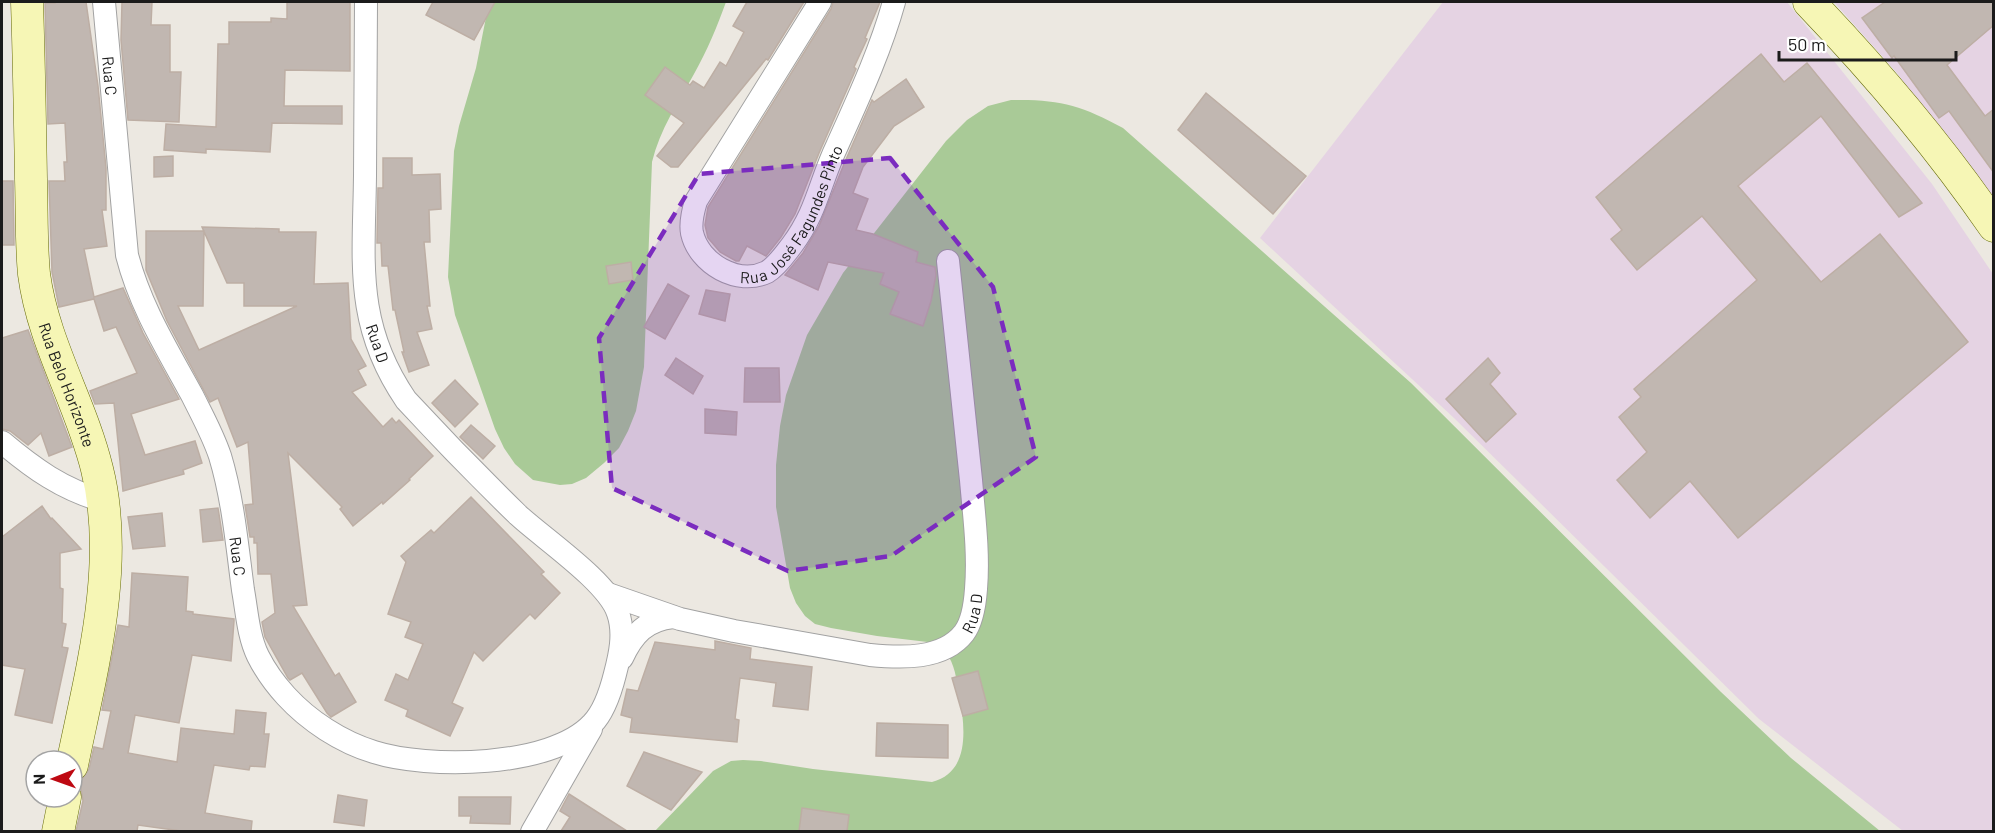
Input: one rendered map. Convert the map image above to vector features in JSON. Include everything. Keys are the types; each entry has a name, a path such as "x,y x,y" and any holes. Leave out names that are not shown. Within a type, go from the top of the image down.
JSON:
{"street":[{"name":"Rua Belo Horizonte","path":"27,2 34,274 47,328 92,450 101,484 106,537 102,609 75,749"},
{"name":"Rua C","path":"104,2 127,255 147,314 202,415 219,453 233,516 249,627 257,655 286,697 310,717 347,741 374,752 408,760 441,762 502,759 535,754 553,749 577,737 594,723 613,682 621,650 621,637"},
{"name":"Rua D","path":"366,2 362,262 367,310 379,353 406,400 518,514 608,594 618,613 621,637"},
{"name":"Rua José Fagundes Pinto","path":"820,2 696,201 691,230 695,243 712,262 725,272 738,276 756,276 769,271 786,252 806,223 815,207 837,145 878,52 894,2"},
{"path":"1809,2 1876,74 1965,184 1994,226"},
{"name":"Rua D","path":"608,594 673,617 734,631 889,657 938,651 964,633 970,622 976,588 975,526 948,261"},
{"path":"2,442 47,477 67,488 103,501"},
{"path":"613,682 628,646 639,630 653,621 673,617"},
{"path":"532,831 594,723"},
{"path":"535,754 548,762 553,773 554,787 550,803"},
{"path":"58,831 63,809"}],"highlighted area":[{"path":"890,158 993,287 1036,457 891,556 788,571 612,488 599,338 699,174"}],"shaded area":[{"path":"1443,2 1787,2 1932,184 1993,274 1993,831 1903,831 1759,719 1454,418 1260,238"},
{"path":"1834,2 1993,2 1993,211 1940,131 1897,73"}],"green space":[{"path":"489,2 726,2 703,57 665,127 652,162 644,367 636,411 619,448 586,478 572,484 560,485 533,480 515,464 504,448 495,429 455,315 448,277 454,151 476,68"},
{"path":"1011,100 1056,102 1069,105 1095,114 1123,128 1411,383 1721,692 1791,758 1880,831 654,832 713,771 731,761 761,761 932,782 944,777 959,759 963,736 960,698 955,672 949,657 940,646 936,643 877,636 815,624 805,616 796,603 790,588 776,507 776,465 786,395 807,335 843,273 946,141 967,120 988,106"}],"building":[{"path":"86,2 98,86 106,168 106,210 102,210 107,246 84,249 94,297 123,288 143,333 179,399 131,414 145,455 195,441 202,463 183,470 184,474 123,491 114,403 95,404 90,391 137,373 116,327 104,331 94,299 59,307 52,272 49,181 65,181 64,162 67,162 65,123 48,124 45,3"},
{"path":"122,2 152,2 151,25 170,25 170,72 181,72 179,122 128,120 121,40"},
{"path":"287,2 350,2 350,71 285,70 284,106 342,106 342,124 272,123 270,152 206,149 206,153 164,150 166,124 216,127 218,44 229,44 229,22 271,22 271,18 287,19"},
{"path":"433,2 495,2 474,40 426,15"},
{"path":"747,2 804,2 768,60 766,59 678,167 671,167 657,156 684,123 645,95 665,67 690,85 693,81 704,88 720,62 726,66 744,32 733,26"},
{"path":"833,2 880,2 854,67 856,69 795,214 766,256 747,246 739,261 736,261 720,252 708,238 705,225 708,207 831,9"},
{"path":"1885,2 1994,2 1994,25 1947,65 1985,116 1994,109 1994,173 1949,111 1939,118 1894,56 1892,58 1862,18"},
{"path":"1761,54 1784,82 1807,63 1922,203 1899,217 1821,116 1738,186 1821,282 1880,234 1968,342 1738,538 1690,481 1650,518 1617,480 1647,452 1619,417 1641,397 1634,389 1757,280 1702,216 1637,270 1611,239 1622,230 1596,197"},
{"path":"906,79 924,107 894,126 863,167 853,193 868,199 856,230 873,234 918,252 916,262 935,267 936,275 931,301 923,326 890,314 899,292 880,284 884,273 828,262 818,290 785,275 803,253 819,226 872,100 874,102"},
{"path":"1206,93 1306,176 1273,214 1178,130"},
{"path":"173,156 173,176 154,177 154,157"},
{"path":"383,158 412,158 412,175 440,174 441,209 429,210 430,242 424,242 430,306 427,306 432,329 417,332 429,365 409,372 402,352 404,352 395,310 393,310 388,266 382,266 381,243 377,243 378,188 383,188"},
{"path":"2,181 13,181 14,245 2,245"},
{"path":"202,227 316,232 314,284 348,283 351,339 366,366 358,370 366,385 352,392 383,427 392,418 396,423 399,420 433,456 383,504 382,502 353,526 340,509 342,507 288,453 307,605 293,606 335,676 339,673 356,702 331,717 302,673 290,680 288,678 265,637 262,622 275,613 271,574 258,574 257,543 254,543 254,537 250,537 245,505 253,504 248,442 237,447 218,398 210,402 167,321 146,270 146,231 204,231","holes":["204,231 227,283 244,283 244,306 297,306 199,350 178,306 203,306"]},
{"path":"631,262 633,280 609,284 606,266"},
{"path":"668,284 689,296 665,339 644,327"},
{"path":"706,290 730,294 725,321 699,314"},
{"path":"28,330 72,447 49,456 41,433 28,445 10,431 2,429 2,338"},
{"path":"676,358 703,376 693,394 665,375"},
{"path":"1488,358 1500,373 1490,384 1516,414 1486,442 1446,399"},
{"path":"745,368 779,368 780,402 744,402"},
{"path":"455,380 478,404 455,427 432,403"},
{"path":"705,409 737,412 736,435 705,433"},
{"path":"471,425 495,446 483,459 460,437"},
{"path":"471,497 544,572 541,574 560,593 535,619 530,614 483,661 474,652 452,703 463,708 450,736 406,716 408,710 385,700 396,674 408,680 423,644 405,637 411,622 388,614 406,562 401,556 431,530 434,533"},
{"path":"42,506 51,519 81,549 60,553 60,588 63,589 62,623 66,624 62,647 68,648 52,723 15,715 25,669 2,665 2,537"},
{"path":"218,508 223,540 203,542 200,510"},
{"path":"162,513 165,546 133,549 128,517"},
{"path":"132,573 188,577 186,611 193,612 193,614 234,619 231,661 192,655 179,723 135,715 128,753 177,762 181,728 234,734 236,710 266,713 264,734 269,734 265,767 250,766 249,770 214,765 205,813 252,821 251,831 181,831 138,825 137,831 76,831 81,809 84,809 84,776 89,769 94,747 103,749 111,711 102,710 118,625 129,627"},
{"path":"715,641 751,648 750,659 812,667 808,710 773,706 776,683 740,678 735,719 739,720 737,742 630,732 632,718 621,715 627,689 638,691 655,642 715,650"},
{"path":"978,671 988,709 963,716 952,678"},
{"path":"877,723 948,725 948,758 876,756"},
{"path":"644,752 702,772 671,810 627,786"},
{"path":"569,794 627,831 561,831 570,817 560,811"},
{"path":"338,795 367,800 364,826 334,822"},
{"path":"459,797 511,797 510,824 470,823 471,816 459,816"},
{"path":"802,808 849,815 847,831 799,831"}]}
